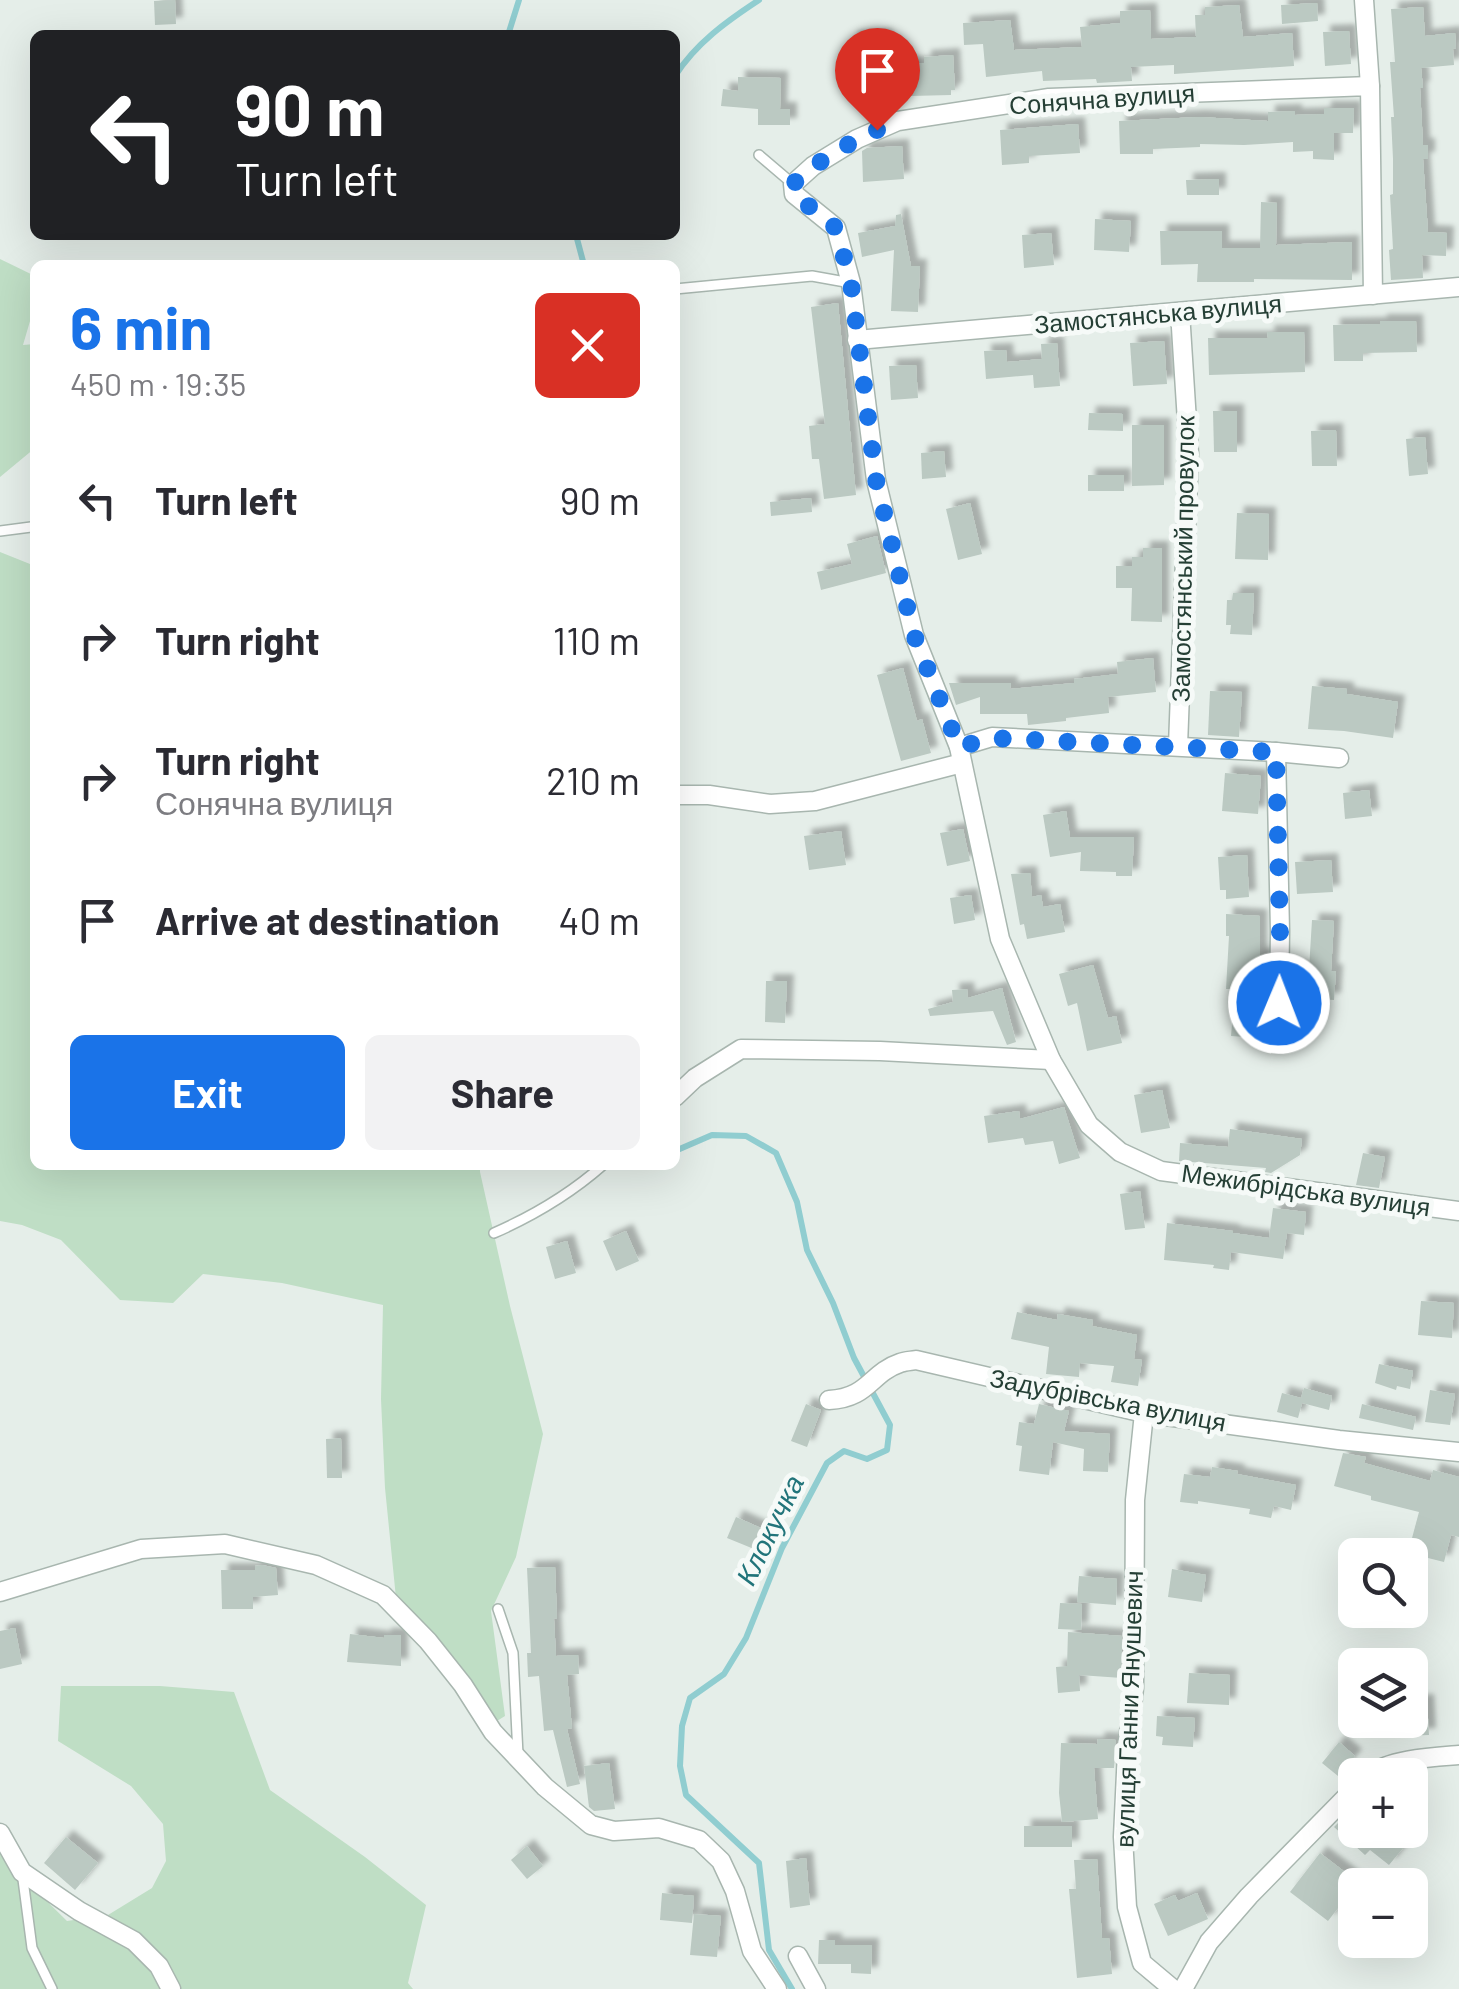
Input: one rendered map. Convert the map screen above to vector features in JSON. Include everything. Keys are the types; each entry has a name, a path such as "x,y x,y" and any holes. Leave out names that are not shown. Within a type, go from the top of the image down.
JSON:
{"street":[{"path":"1364,0 1370,86 1374,294"},
{"name":"Сонячна вулиця","path":"793,184 813,166 856,139 898,121 1049,98 1370,86"},
{"name":"Межибрідська вулиця","path":"793,184 794,194 836,228 851,283 876,480 914,635 961,755 1000,939 1051,1060 1089,1125 1120,1152 1162,1171 1459,1211"},
{"name":"Замостянська вулиця","path":"857,340 1459,287"},
{"name":"Замостянський провулок","path":"1178,746 1190,453 1180,312"},
{"path":"680,796 709,795 770,804 815,801 961,755 992,738 1339,758"},
{"path":"1276,752 1279,1003"},
{"path":"680,1092 741,1049 1051,1060"},
{"name":"Задубрівська вулиця","path":"829,1400 845,1399 897,1364 916,1360 1144,1413 1459,1452"},
{"name":"вулиця Ганни Янушевич","path":"1144,1413 1135,1500 1134,1688 1123,1838 1127,1908 1142,1962 1173,1989"},
{"path":"0,1592 141,1549 226,1544 316,1565 383,1595 428,1640 493,1732 546,1787 591,1825 614,1831 659,1828 699,1840 722,1861 752,1951 776,1989"},
{"path":"1428,1759 1459,1755"},
{"path":"1183,1989 1208,1942 1338,1805"},
{"path":"0,1832 22,1872 134,1941 158,1966 172,1989"},
{"path":"798,1956 816,1989"}],"lane":[{"path":"758,155 793,184"},
{"path":"680,289 812,276 851,283"},
{"path":"0,531 30,527"},
{"path":"494,1232 557,1202 597,1170"},
{"path":"498,1609 513,1654 518,1758"},
{"path":"22,1872 32,1948 52,1989"}],"green space":[{"path":"0,259 30,274 30,321 23,345 30,344 30,452 0,477"},
{"path":"0,552 30,564 30,1170 480,1170 543,1434 516,1557 491,1611 505,1716 492,1724 396,1598 381,1399 383,1305 282,1283 203,1274 173,1303 120,1300 61,1240 0,1221"},
{"path":"61,1686 160,1686 234,1692 270,1790 426,1905 408,1983 413,1989 0,1989 0,1851 67,1921 108,1915 152,1888 166,1861 163,1824 131,1786 58,1741"}],"building":[{"path":"175,0 176,24 155,25 154,1"},
{"path":"1317,3 1318,21 1282,24 1281,5"},
{"path":"1239,5 1243,37 1292,33 1294,66 1174,74 1174,65 1131,67 1132,81 1043,81 1042,71 986,77 983,44 964,45 963,23 1010,20 1014,50 1082,47 1080,27 1120,23 1120,11 1150,10 1151,39 1196,37 1195,15 1205,15 1205,7"},
{"path":"1423,7 1425,36 1455,33 1454,65 1421,68 1420,88 1423,145 1428,145 1428,159 1423,159 1428,232 1447,233 1446,256 1422,255 1423,278 1391,280 1394,117 1390,62 1395,62 1391,9"},
{"path":"1349,31 1351,64 1325,66 1323,32"},
{"path":"885,36 887,64 924,63 924,57 953,55 955,90 951,90 951,95 870,97 868,53 851,54 851,38"},
{"path":"738,77 781,78 780,109 790,109 790,125 758,125 758,109 721,106 723,89 738,91"},
{"path":"1324,108 1354,108 1353,133 1334,133 1334,160 1313,159 1313,151 1293,152 1293,142 1200,144 1153,149 1153,154 1120,154 1119,121 1199,117 1268,121 1268,112 1324,114"},
{"path":"1078,124 1080,153 1029,156 1029,163 1002,165 1000,130"},
{"path":"902,146 904,179 863,182 862,151"},
{"path":"1219,179 1219,195 1187,195 1186,180"},
{"path":"1261,202 1277,203 1276,245 1352,242 1352,280 1197,282 1198,264 1161,265 1160,231 1222,231 1222,248 1260,248"},
{"path":"901,214 911,266 920,266 918,312 891,311 894,250 862,257 858,233 895,226 896,215"},
{"path":"1095,219 1131,221 1129,252 1094,250"},
{"path":"1051,233 1054,265 1024,268 1022,235"},
{"path":"838,303 856,495 824,499 819,459 812,459 809,426 825,424 811,307"},
{"path":"1416,321 1417,352 1363,353 1363,361 1334,361 1333,325"},
{"path":"1267,332 1304,332 1305,372 1209,375 1208,338 1268,338"},
{"path":"1164,341 1167,384 1133,386 1130,343"},
{"path":"1057,343 1060,386 1034,388 1033,375 986,379 984,351 1006,350 1007,362 1042,359 1041,344"},
{"path":"916,365 918,398 891,400 889,366"},
{"path":"1213,411 1237,411 1237,452 1214,452"},
{"path":"1089,413 1123,414 1123,431 1088,430"},
{"path":"1132,425 1164,425 1164,485 1132,486"},
{"path":"1336,430 1337,466 1312,466 1311,431"},
{"path":"1425,437 1428,474 1409,476 1406,439"},
{"path":"944,451 946,477 922,479 921,453"},
{"path":"1088,475 1124,475 1124,491 1088,491"},
{"path":"811,498 812,512 771,516 770,502"},
{"path":"970,503 982,554 958,560 946,509"},
{"path":"1237,513 1269,514 1268,560 1235,559"},
{"path":"877,536 886,573 821,590 817,572 852,564 847,544"},
{"path":"1143,548 1162,548 1162,622 1131,621 1132,588 1116,588 1116,566 1132,566 1132,557 1143,557"},
{"path":"1233,593 1254,593 1252,635 1230,634 1231,625 1226,625 1227,600 1232,600"},
{"path":"1153,658 1156,692 1108,697 1109,713 1066,721 1028,725 1027,714 980,714 980,697 956,705 949,683 1011,683 1010,689 1074,683 1074,679 1118,674 1117,662"},
{"path":"903,668 917,721 922,719 931,753 901,761 877,675"},
{"path":"1312,686 1347,689 1347,694 1398,702 1393,738 1308,729"},
{"path":"1210,691 1242,692 1239,737 1208,735"},
{"path":"1225,773 1261,776 1258,814 1222,811"},
{"path":"1369,790 1372,816 1345,819 1343,793"},
{"path":"1066,811 1070,837 1134,837 1132,876 1080,871 1081,852 1050,857 1043,815"},
{"path":"963,829 970,861 947,866 940,833"},
{"path":"841,831 846,865 809,870 804,836"},
{"path":"1247,855 1249,897 1226,899 1226,890 1220,890 1218,857"},
{"path":"1331,860 1333,892 1297,894 1295,862"},
{"path":"1030,873 1032,897 1041,895 1043,907 1060,904 1065,932 1027,939 1024,924 1020,925 1011,874"},
{"path":"971,895 975,920 954,924 950,898"},
{"path":"1226,914 1260,916 1260,955 1264,955 1260,1038 1231,1036 1235,989 1226,989"},
{"path":"1312,920 1334,921 1334,1000 1292,997 1294,968 1309,969"},
{"path":"1093,965 1108,1018 1116,1016 1122,1043 1087,1051 1077,1003 1068,1006 1059,974"},
{"path":"766,981 787,981 785,1023 765,1022"},
{"path":"1002,988 1016,1042 1007,1045 993,1011 930,1016 928,1009 953,1002 952,990 967,989 968,998"},
{"path":"1162,1090 1170,1128 1141,1133 1134,1095"},
{"path":"1064,1107 1080,1158 1059,1164 1053,1141 1025,1145 1023,1138 988,1143 984,1116 1019,1111 1020,1119"},
{"path":"1230,1129 1302,1139 1300,1155 1271,1173 1265,1172 1266,1168 1179,1161 1180,1143 1228,1147"},
{"path":"1363,1153 1385,1157 1379,1188 1356,1185"},
{"path":"1140,1191 1145,1228 1125,1230 1120,1194"},
{"path":"1273,1208 1306,1212 1304,1235 1287,1233 1283,1259 1231,1252 1229,1270 1164,1260 1167,1223 1269,1238"},
{"path":"626,1231 639,1261 616,1271 603,1241"},
{"path":"567,1241 576,1273 555,1279 546,1247"},
{"path":"1421,1301 1454,1303 1452,1338 1418,1335"},
{"path":"1017,1312 1057,1320 1058,1314 1093,1320 1092,1326 1137,1335 1134,1359 1142,1360 1138,1386 1111,1382 1114,1366 1080,1363 1079,1377 1046,1374 1049,1347 1011,1339"},
{"path":"1379,1364 1413,1371 1410,1389 1397,1386 1396,1390 1375,1383"},
{"path":"1304,1388 1332,1396 1329,1410 1302,1403 1298,1418 1277,1412 1282,1393 1301,1398"},
{"path":"1430,1390 1455,1394 1450,1425 1425,1422"},
{"path":"806,1404 821,1410 807,1447 791,1441"},
{"path":"1039,1404 1069,1411 1064,1431 1110,1434 1108,1472 1083,1471 1084,1449 1053,1442 1049,1475 1019,1471 1019,1422 1034,1424"},
{"path":"1362,1404 1416,1417 1413,1430 1359,1418"},
{"path":"341,1438 342,1478 327,1478 326,1439"},
{"path":"1343,1453 1366,1457 1364,1463 1430,1481 1433,1470 1459,1477 1459,1537 1451,1535 1444,1562 1428,1558 1428,1538 1412,1538 1419,1512 1334,1486"},
{"path":"1212,1467 1296,1485 1291,1510 1274,1506 1271,1518 1249,1514 1250,1509 1180,1502 1184,1474 1210,1477"},
{"path":"736,1517 763,1529 754,1549 727,1538"},
{"path":"255,1566 276,1568 278,1595 253,1597 253,1609 222,1609 221,1570 255,1570"},
{"path":"555,1567 556,1656 578,1655 579,1674 567,1675 572,1728 567,1729 580,1784 567,1787 553,1730 544,1731 539,1676 528,1677 527,1653 531,1653 527,1568"},
{"path":"1172,1569 1206,1575 1202,1602 1168,1597"},
{"path":"1079,1576 1117,1579 1116,1605 1077,1602"},
{"path":"1060,1603 1082,1604 1081,1630 1058,1629"},
{"path":"15,1628 22,1664 0,1669 0,1631"},
{"path":"1068,1632 1122,1636 1122,1678 1079,1675 1080,1691 1058,1693 1056,1667 1067,1666"},
{"path":"350,1634 384,1638 401,1635 401,1666 347,1662"},
{"path":"1189,1673 1230,1675 1229,1705 1187,1703"},
{"path":"1157,1716 1195,1718 1193,1747 1162,1745 1163,1737 1156,1736"},
{"path":"1098,1739 1116,1740 1114,1768 1094,1768 1098,1819 1062,1822 1061,1743 1097,1744"},
{"path":"1339,1742 1355,1756 1338,1758 1338,1776 1322,1763"},
{"path":"609,1763 615,1809 594,1811 589,1807 584,1766"},
{"path":"1024,1826 1072,1826 1072,1847 1024,1847"},
{"path":"66,1837 98,1863 75,1890 44,1863"},
{"path":"527,1846 543,1866 527,1879 511,1860"},
{"path":"1357,1848 1403,1848 1389,1865 1370,1850 1365,1855"},
{"path":"1320,1853 1340,1868 1338,1908 1328,1921 1290,1892"},
{"path":"806,1858 810,1905 790,1908 786,1861"},
{"path":"1097,1859 1102,1938 1109,1938 1112,1974 1077,1978 1069,1889 1076,1889 1074,1860"},
{"path":"662,1893 694,1896 692,1923 660,1920"},
{"path":"1197,1893 1208,1919 1168,1936 1154,1904 1175,1895 1178,1901"},
{"path":"694,1914 721,1916 717,1957 690,1955"},
{"path":"819,1940 835,1940 835,1945 872,1945 871,1974 851,1973 851,1964 818,1964"}],"waterway":[{"name":"Клокучка","path":"510,30 519,0"},
{"path":"680,68 702,43 759,0"},
{"name":"Клокучка","path":"577,240 583,260"},
{"name":"Клокучка","path":"680,1149 712,1135 746,1136 776,1153 797,1202 807,1250 854,1358 890,1425 887,1450 867,1459 844,1451 827,1463 782,1548 746,1638 724,1674 690,1698 682,1726 680,1766 686,1795 759,1863 769,1950 792,1989"}],"route":[{"path":"877,130 813,166 793,184 794,194 836,228 851,283 876,480 914,635 959,747 992,738 1276,752 1279,1003"}]}
